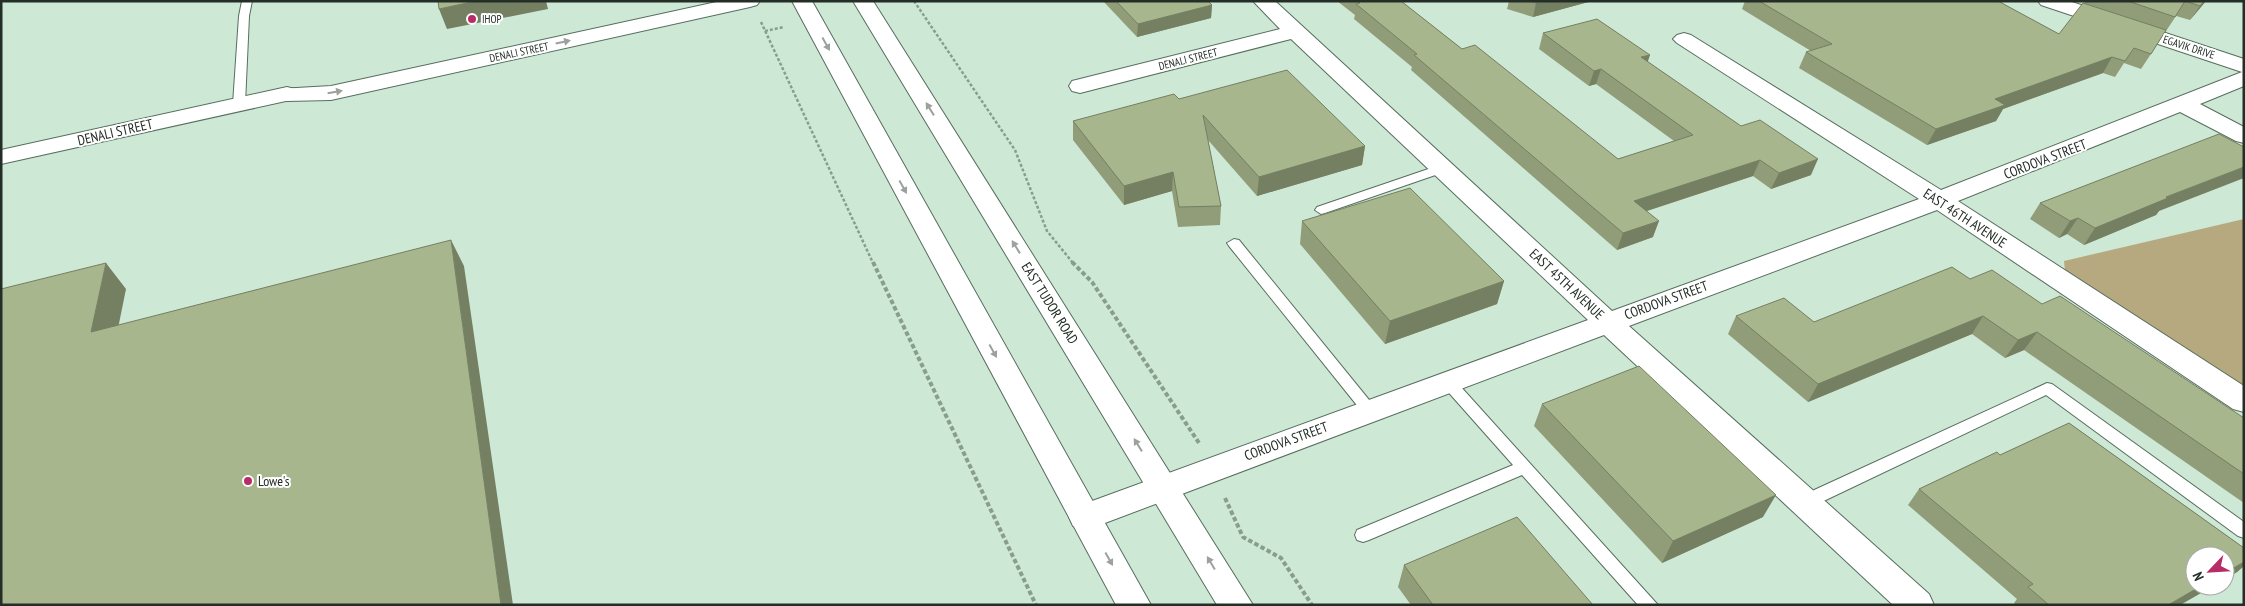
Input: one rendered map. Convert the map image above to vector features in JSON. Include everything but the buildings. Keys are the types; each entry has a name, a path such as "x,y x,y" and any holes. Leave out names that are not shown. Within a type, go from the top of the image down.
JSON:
{"street":[{"name":"DENALI STREET","path":"287,94 331,76 677,1"},
{"name":"DENALI STREET","path":"1,157 287,94 331,93 750,1"},
{"path":"802,1 1134,605"},
{"name":"EAST TUDOR ROAD","path":"863,1 1236,605"},
{"name":"EAST 45TH AVENUE","path":"1263,1 1607,322 1917,605"},
{"name":"EGAVIK DRIVE","path":"2048,1 2244,66"},
{"name":"DENALI STREET","path":"1080,86 1296,31"},
{"name":"EAST 46TH AVENUE","path":"1684,39 1938,200 2244,401"},
{"name":"CORDOVA STREET","path":"1085,517 1164,486 1938,200 2183,104 2244,78"},
{"path":"2183,104 2244,136"}],"lane":[{"path":"239,104 244,16 247,1"},
{"path":"1321,210 1443,168"},
{"path":"1234,243 1369,410"},
{"path":"1447,381 1649,605"},
{"path":"1805,502 2046,388 2244,531"},
{"path":"1363,535 1524,467"}],"path":[{"path":"914,1 1014,150 1047,231 1064,254 1092,282 1193,431 1243,536 1280,558 1312,605"},
{"path":"765,31 1036,605"}],"shaded area":[{"path":"2244,219 2244,387 2065,271 2064,261"}],"place":[{"name":"IHOP","path":"472,19"},
{"name":"Lowe's","path":"248,481"}]}
